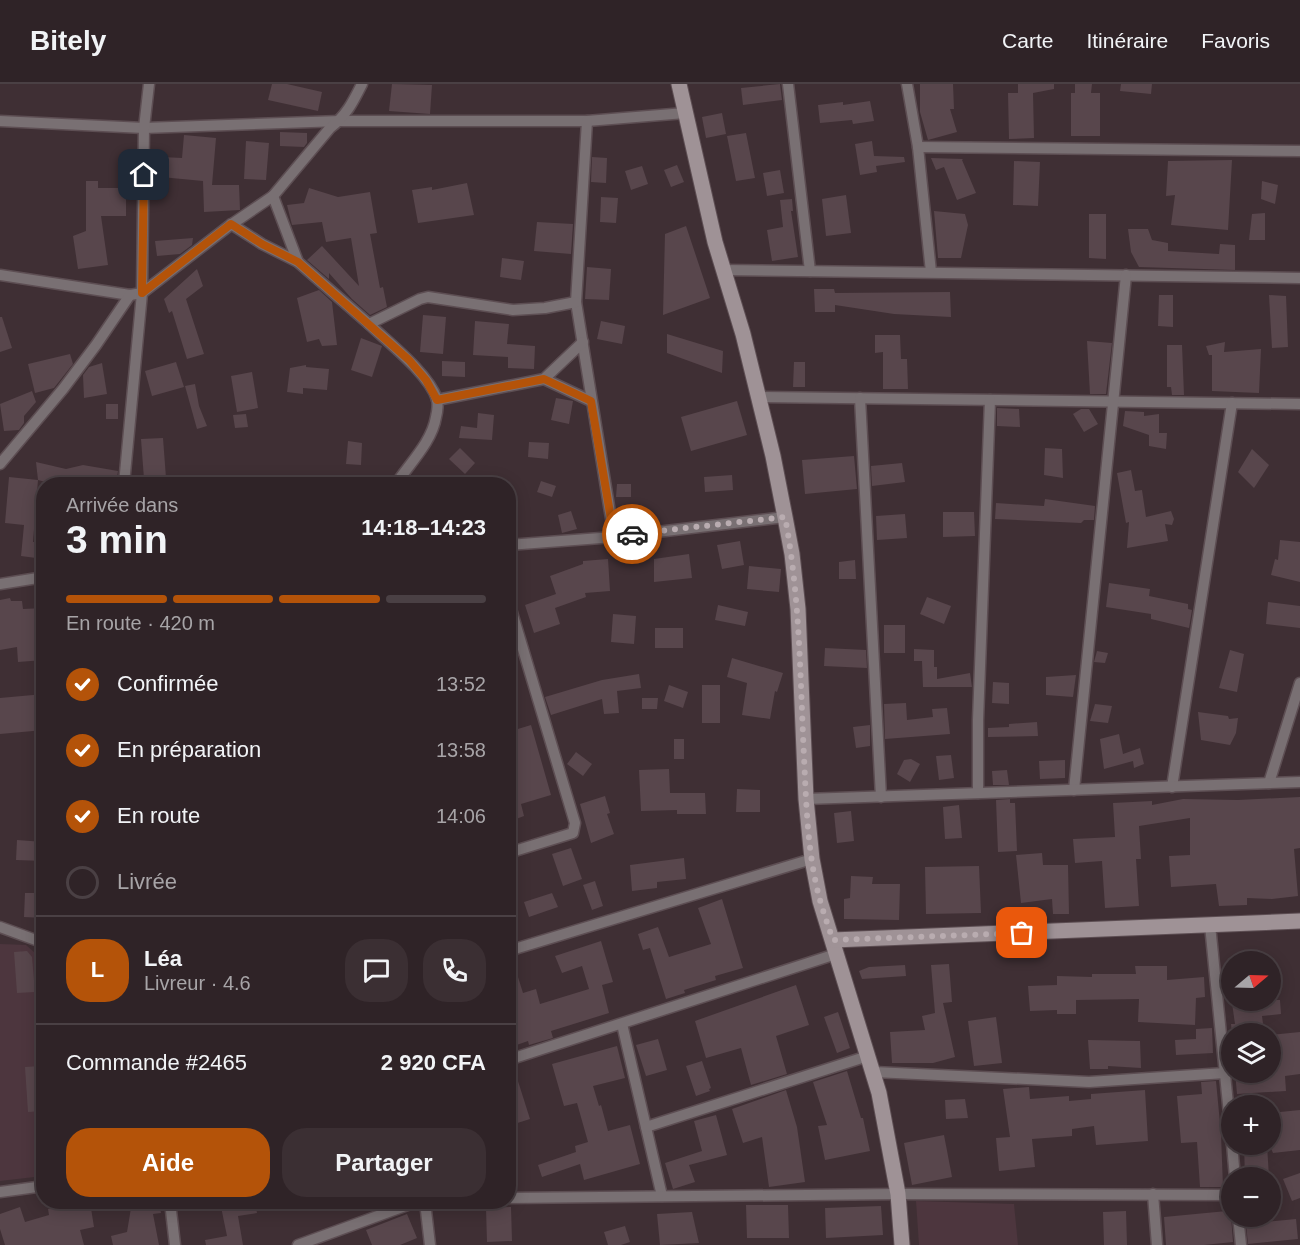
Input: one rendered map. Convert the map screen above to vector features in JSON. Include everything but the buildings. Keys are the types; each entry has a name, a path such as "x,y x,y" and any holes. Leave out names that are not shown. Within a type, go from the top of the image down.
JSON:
{"main road":[{"path":"679,84 723,270 743,334 785,517 798,609 806,800 812,859 820,901 879,1093 898,1194 902,1245"},
{"path":"835,947 1300,921"}],"street":[{"path":"125,477 142,293 144,128 149,84"},
{"path":"0,275 130,296 142,293 231,224 273,196 330,128 340,121 350,109 362,84"},
{"path":"788,84 810,271"},
{"path":"907,84 918,147 931,272"},
{"path":"0,121 144,128 340,121 587,121 685,113"},
{"path":"587,121 576,302 614,537"},
{"path":"918,147 1300,151"},
{"path":"273,196 298,262"},
{"path":"231,224 262,244 298,262 409,360 426,380 437,400 436,418 429,435 401,477"},
{"path":"723,270 1300,278"},
{"path":"1074,790 1126,275"},
{"path":"0,464 63,389 130,296"},
{"path":"369,324 428,297 513,310 545,308 576,302"},
{"path":"437,400 544,379 583,342"},
{"path":"544,379 591,401"},
{"path":"758,396 1300,404"},
{"path":"860,398 881,797"},
{"path":"978,794 978,720 990,400"},
{"path":"1172,787 1232,403"},
{"path":"516,544 614,537 785,517"},
{"path":"0,584 36,578"},
{"path":"516,626 575,823 573,833 516,851"},
{"path":"1269,783 1300,683"},
{"path":"806,800 1300,782"},
{"path":"516,949 812,859"},
{"path":"1210,925 1221,1034"},
{"path":"0,927 36,940"},
{"path":"516,1057 622,1024 835,947"},
{"path":"622,1024 662,1196"},
{"path":"646,1126 868,1056"},
{"path":"873,1072 1089,1082 1221,1073"},
{"path":"0,1192 36,1187"},
{"path":"516,1198 898,1194 1221,1195"},
{"path":"1153,1194 1157,1245"},
{"path":"171,1209 175,1245"},
{"path":"298,1245 397,1209"},
{"path":"426,1209 430,1245"},
{"path":"1239,1227 1241,1245"}],"shaded area":[{"path":"0,944 26,945 36,954 36,1177 0,1181"},
{"path":"916,1201 1014,1204 1018,1245 919,1245"}],"way so far":[{"path":"632,534 785,517 798,609 806,800 812,859 820,901 833,940 1022,933"}],"route":[{"path":"144,175 142,293 231,224 262,244 298,262 409,360 426,380 437,400 544,379 591,401 614,537 632,534"}]}
